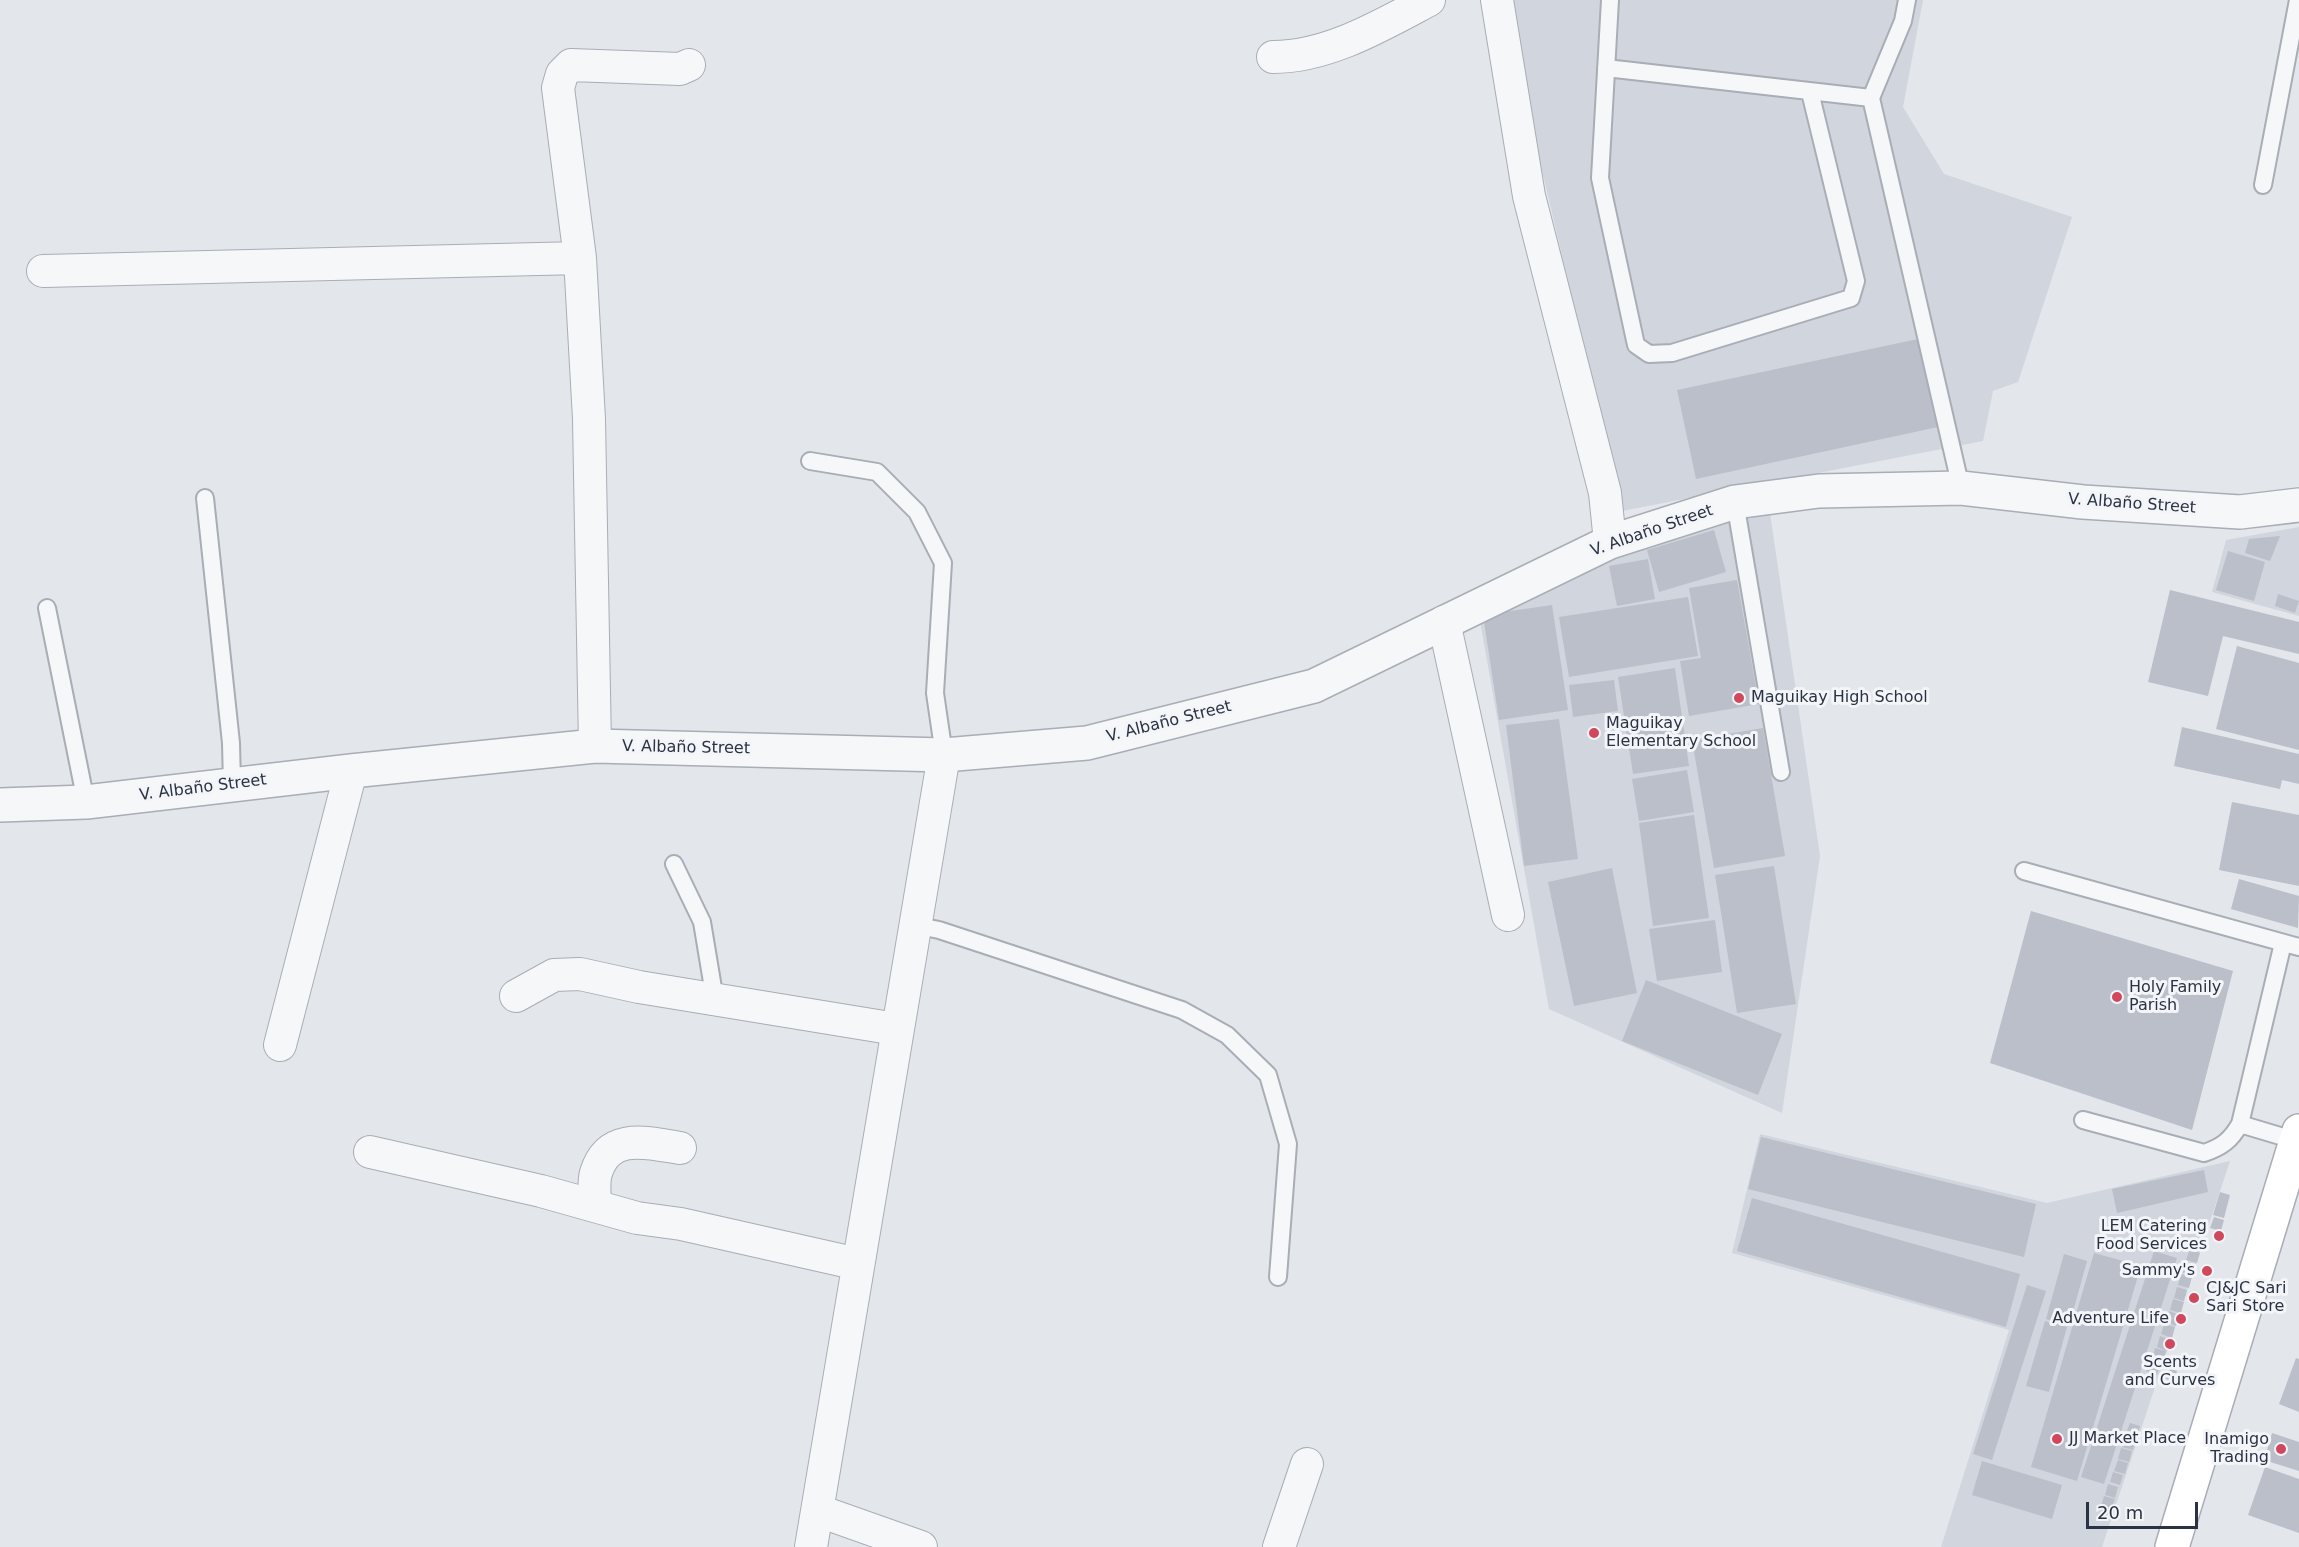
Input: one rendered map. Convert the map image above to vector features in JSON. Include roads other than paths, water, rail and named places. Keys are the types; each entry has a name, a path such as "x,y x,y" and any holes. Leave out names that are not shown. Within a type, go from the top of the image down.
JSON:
{"main road":[{"path":"2172,1547 2290,1198 2298,1136"}],"street":[{"path":"1273,57 1287,57 1336,44 1373,30 1429,0"},
{"path":"1497,0 1529,196 1605,494 1610,542"},
{"path":"595,746 589,419 580,258 558,88 562,74 571,65 680,69 689,65"},
{"path":"43,271 580,258"},
{"name":"V. Albaño Street","path":"0,805 86,802 232,784 595,746 944,755 1087,743 1314,686 1610,542 1735,502 1819,490 1961,488 2083,501 2240,512 2299,505"},
{"path":"1444,622 1508,915"},
{"path":"811,1547 819,1511 896,1029 944,755"},
{"path":"280,1045 351,771"},
{"path":"516,996 554,975 580,974 715,1000 896,1029"},
{"path":"595,1206 595,1174 608,1152 634,1140 680,1148"},
{"path":"370,1152 637,1218 681,1224 858,1264"},
{"path":"1279,1547 1307,1464"},
{"path":"819,1511 921,1547"}],"lane":[{"path":"1610,0 1600,178 1636,345 1649,354 1672,353 1851,298 1857,281 1810,92"},
{"path":"1906,0 1903,21 1870,98 1961,488"},
{"path":"2263,184 2298,0"},
{"path":"1606,68 1870,98"},
{"path":"810,461 877,472 917,512 943,563 935,693 944,755"},
{"path":"205,498 231,743 232,784"},
{"path":"1735,502 1781,772"},
{"path":"47,608 86,802"},
{"path":"674,864 702,922 715,1000"},
{"path":"2024,871 2299,947"},
{"path":"915,925 939,930 1182,1011 1227,1035 1268,1075 1288,1144 1278,1277"},
{"path":"2083,1120 2204,1153 2220,1147 2232,1136 2240,1124 2283,943"},
{"path":"2240,1124 2298,1136"}],"place":[{"name":"Maguikay High School","path":"1739,698"},
{"name":"Maguikay Elementary School","path":"1594,733"},
{"name":"Holy Family Parish","path":"2117,997"},
{"name":"LEM Catering Food Services","path":"2219,1236"},
{"name":"Sammy's","path":"2207,1271"},
{"name":"CJ&JC Sari Sari Store","path":"2194,1298"},
{"name":"Adventure Life","path":"2181,1319"},
{"name":"Scents and Curves","path":"2170,1344"},
{"name":"JJ Market Place","path":"2057,1439"},
{"name":"Inamigo Trading","path":"2281,1449"}]}
